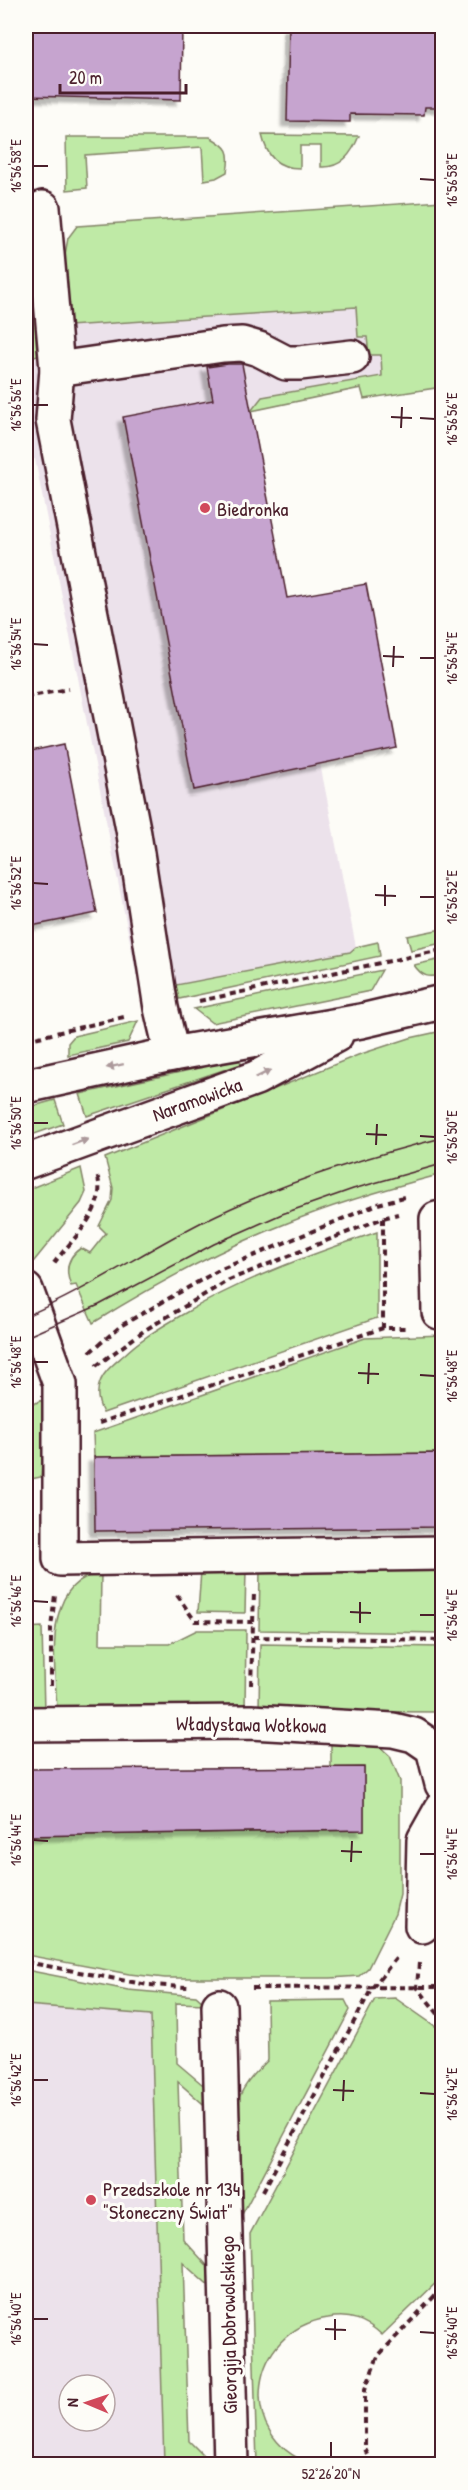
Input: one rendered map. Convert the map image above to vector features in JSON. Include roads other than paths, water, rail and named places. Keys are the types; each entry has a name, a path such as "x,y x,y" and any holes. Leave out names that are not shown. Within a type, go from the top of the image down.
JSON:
{"street":[{"path":"43,208 57,369 53,420 134,834 161,1008 172,1053"},
{"path":"57,369 242,344 259,349 286,363 352,357"},
{"name":"Naramowicka","path":"26,1086 172,1053 361,1021 442,1002"},
{"name":"Naramowicka","path":"26,1162 256,1078 361,1021"},
{"path":"442,1218 437,1219 439,1312 442,1312"},
{"path":"37,1279 60,1384 60,1559 442,1553"},
{"name":"Władysława Wołkowa","path":"26,1724 251,1722 393,1730 414,1735 434,1748 442,1784"},
{"path":"422,1926 424,1840 442,1808"},
{"name":"Gieorgija Dobrowolskiego","path":"230,1997 231,2464"}],"tram line":[{"path":"26,1316 71,1295 231,1208 351,1163 442,1138"},
{"path":"26,1337 99,1305 214,1244 282,1214 353,1189 442,1164"}],"place":[{"name":"Biedronka","path":"205,508"},
{"name":"Przedszkole nr 134 \"Słoneczny Świat\"","path":"91,2200"}]}
